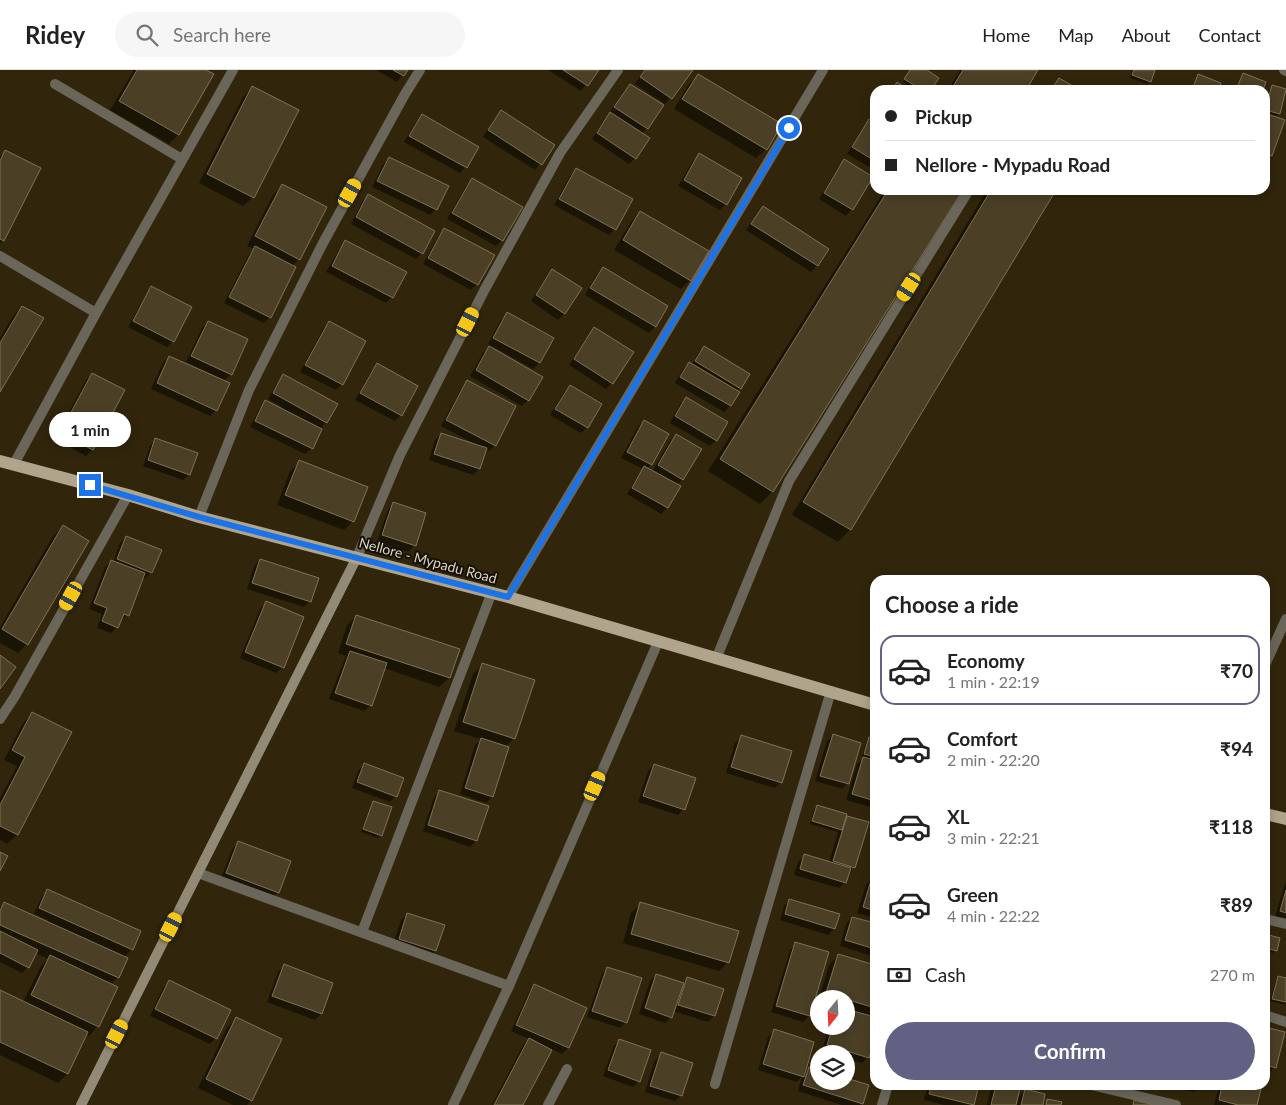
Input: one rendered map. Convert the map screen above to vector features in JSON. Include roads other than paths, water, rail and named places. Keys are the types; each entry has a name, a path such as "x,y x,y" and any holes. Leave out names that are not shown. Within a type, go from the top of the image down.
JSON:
{"main road":[{"name":"Nellore - Mypadu Road","path":"0,461 199,517 492,592 870,703"},
{"path":"1270,815 1286,819"}],"street":[{"path":"14,464 96,313 233,70"},
{"path":"199,517 249,390 323,243 420,70"},
{"path":"81,1105 357,556 400,455 485,289 560,153 618,70"},
{"path":"508,597 823,70"},
{"path":"55,84 182,159"},
{"path":"716,659 789,480 966,195"},
{"path":"0,256 96,313"},
{"path":"0,719 15,696 128,496"},
{"path":"362,932 492,592"},
{"path":"1270,654 1286,619"},
{"path":"453,1105 509,986 658,642"},
{"path":"715,1084 831,691"},
{"path":"198,873 509,986"},
{"path":"1270,920 1286,924"},
{"path":"1270,1017 1286,1022"},
{"path":"548,1105 567,1069"},
{"path":"882,1105 886,1090"},
{"path":"1112,1090 1176,1105"}]}
